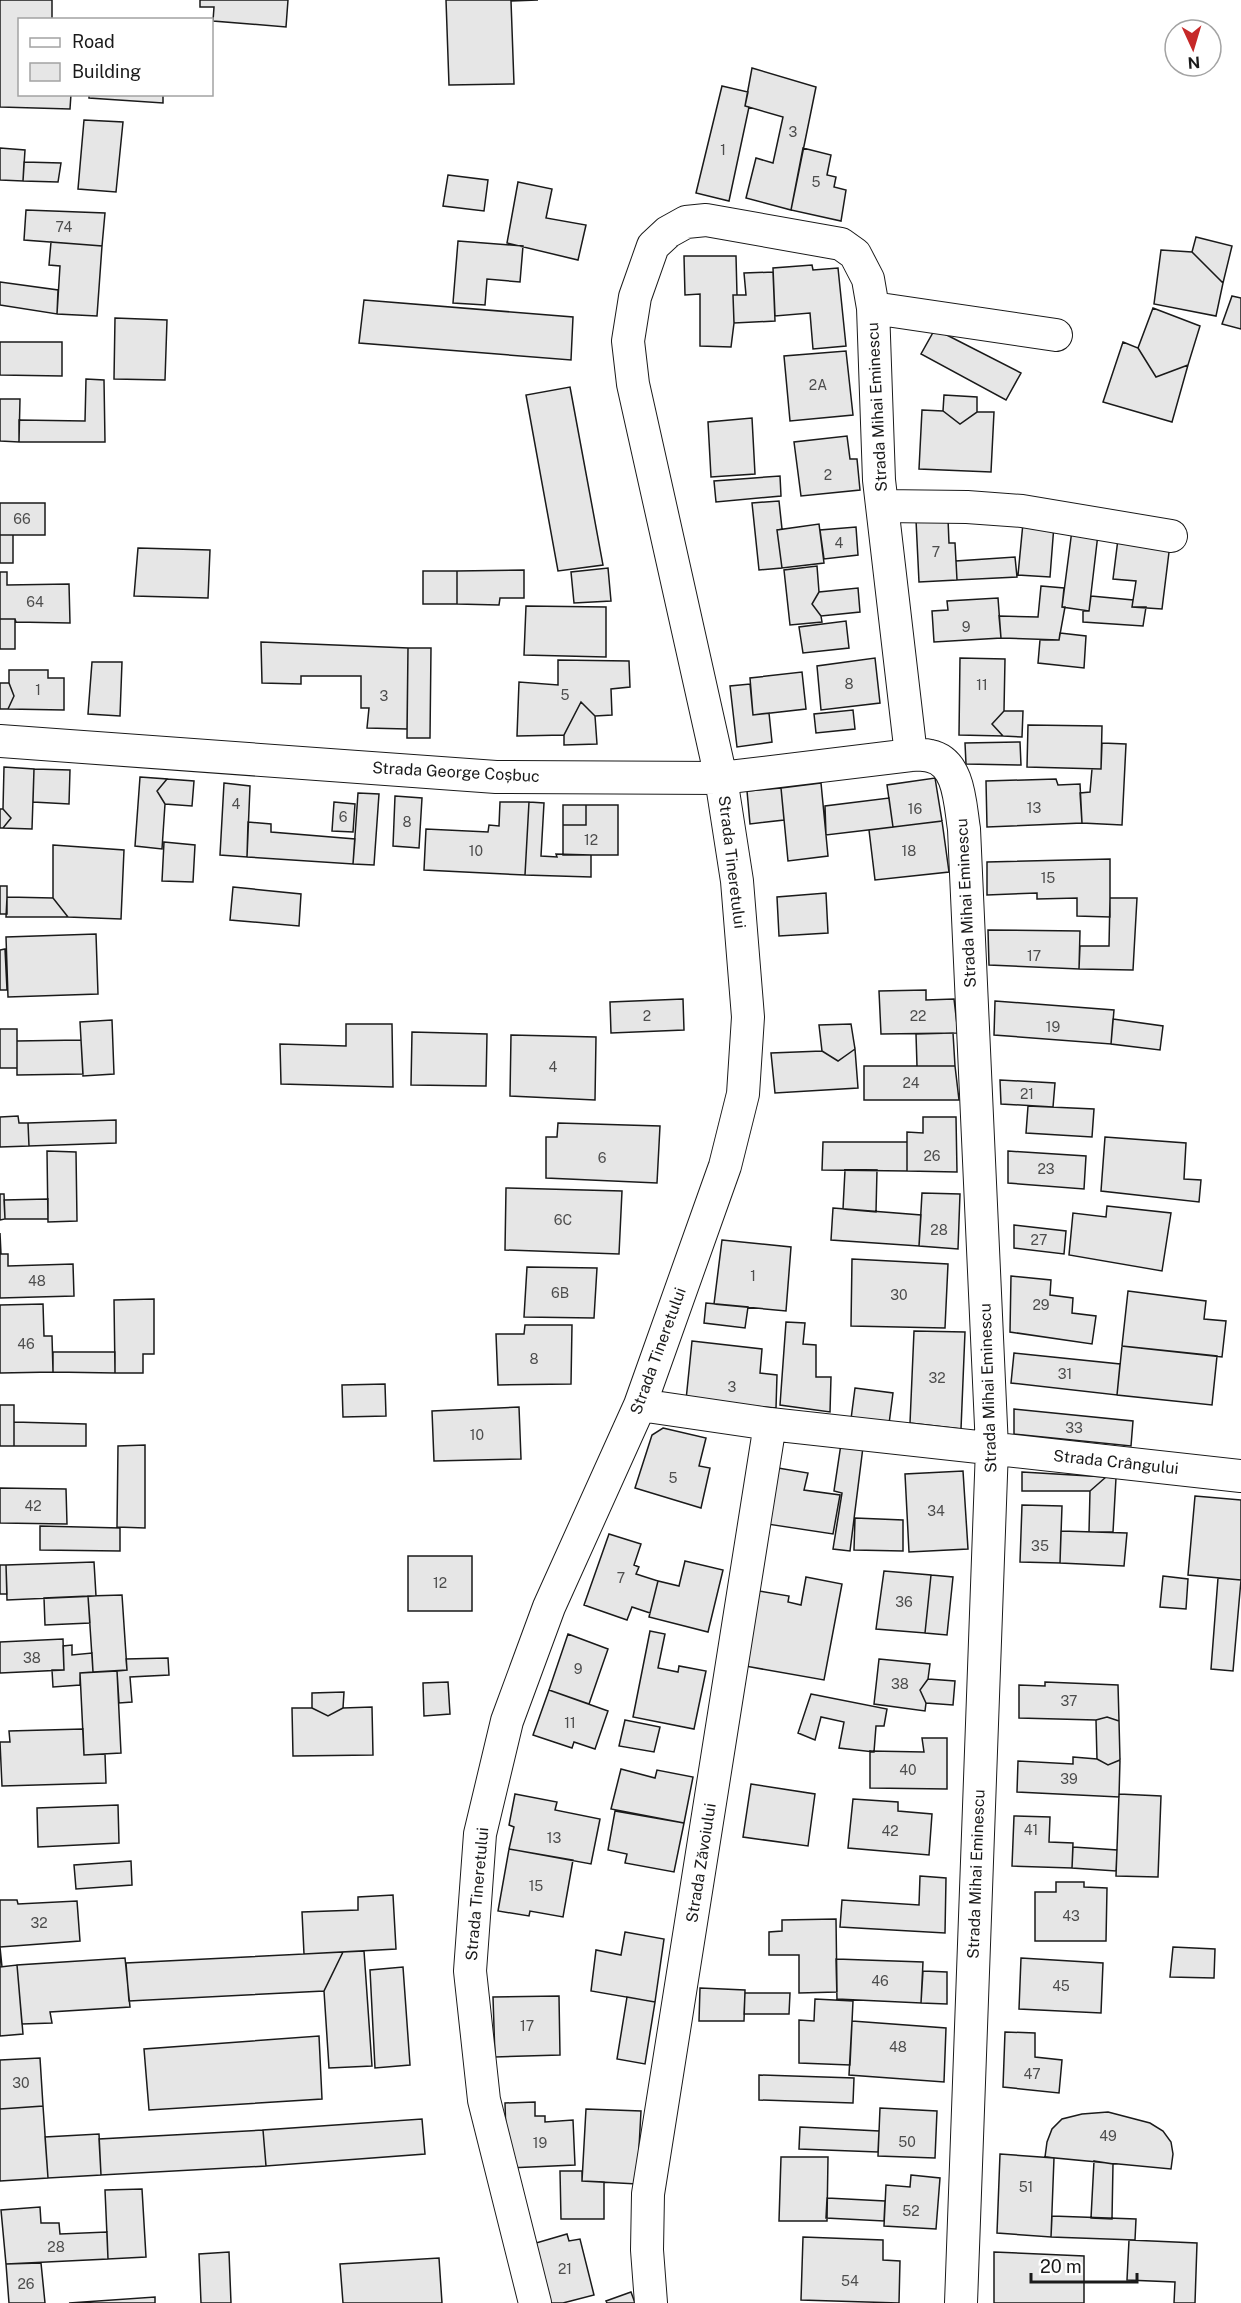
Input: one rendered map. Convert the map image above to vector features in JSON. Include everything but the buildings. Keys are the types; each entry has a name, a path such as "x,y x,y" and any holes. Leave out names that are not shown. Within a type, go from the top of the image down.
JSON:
{"street":[{"name":"Strada Mihai Eminescu","path":"633,384 628,342 635,297 654,246 668,232 687,222 706,220 841,244 855,254 868,279 873,308 879,480 911,755 931,756 945,763 957,785 964,828 992,1448 980,1719 961,2303"},
{"name":"Strada Mihai Eminescu","path":"873,308 1056,335"},
{"name":"Strada Tineretului","path":"535,2303 484,2100 470,1971 479,1844 510,1711 549,1607 640,1405 725,1166 743,1094 748,1017 737,881 721,778 633,384"},
{"name":"Strada Mihai Eminescu","path":"882,506 967,507 1022,511 1171,536"},
{"name":"Strada George Coșbuc","path":"0,741 496,777 721,778 911,755"},
{"name":"Strada Crângului","path":"640,1405 770,1424 1241,1476"},
{"name":"Strada Zăvoiului","path":"651,2303 646,2250 648,2194 770,1424"}]}
